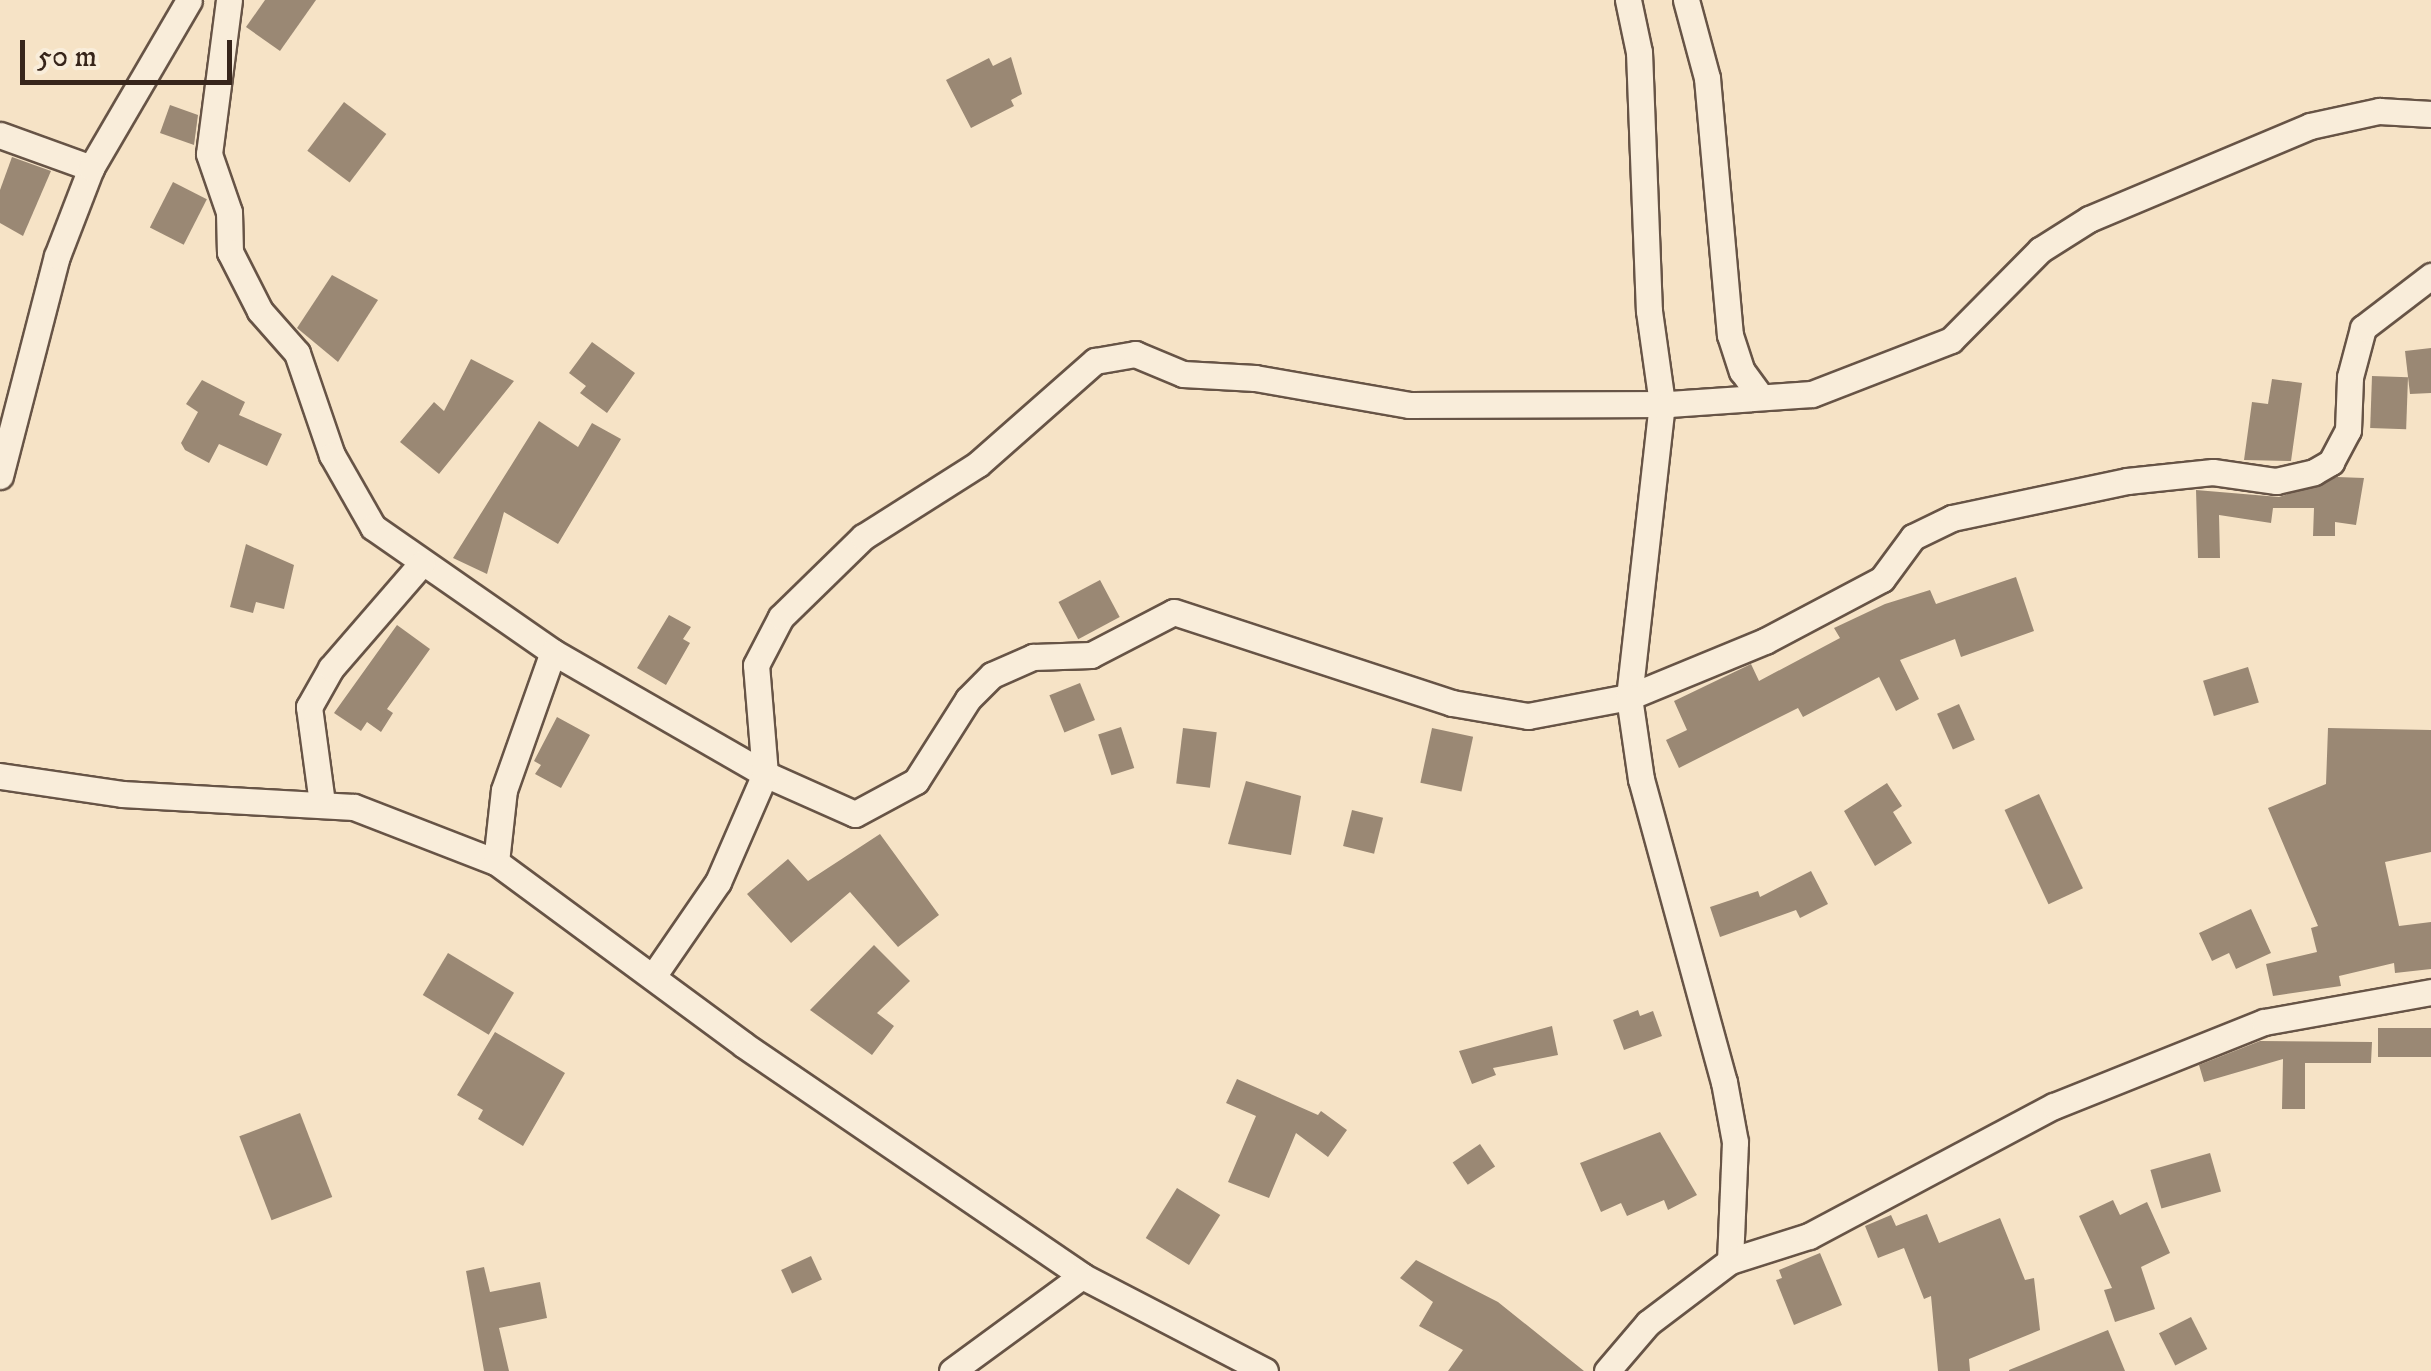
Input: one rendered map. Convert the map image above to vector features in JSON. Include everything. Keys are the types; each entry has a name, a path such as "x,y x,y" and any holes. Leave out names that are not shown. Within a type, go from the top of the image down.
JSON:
{"street":[{"path":"0,476 4,444 48,289 91,168 189,0"},
{"path":"230,0 210,154 228,212 230,252 260,311 302,363 324,436 354,500 387,540 553,652 766,774 846,812 869,810 916,781 968,699 992,676 1033,657 1092,655 1174,612 1481,711 1528,716 1628,696 1765,641 1882,579 1908,541 1952,518 2126,481 2213,472 2276,480 2314,472 2331,462 2348,430 2350,377 2363,328 2431,276"},
{"path":"1628,0 1639,52 1648,311 1662,403 1628,696 1640,779 1724,1082 1735,1142 1730,1261"},
{"path":"1686,0 1705,61 1730,335 1742,371 1761,397"},
{"path":"654,975 718,882 766,774 756,665 781,618 864,537 978,464 1095,361 1135,354 1183,374 1256,378 1408,405 1662,403 1812,394 1929,352 1982,315 2031,259 2074,227 2262,145 2380,111 2431,114"},
{"path":"0,135 91,168"},
{"path":"322,803 309,707 331,668 422,563"},
{"path":"496,862 504,790 553,652"},
{"path":"0,776 122,794 354,807 496,862 744,1045 1082,1276 1265,1371"},
{"path":"1606,1371 1648,1323 1730,1261 1809,1236 1949,1158 2154,1062 2264,1022 2431,992"},
{"path":"952,1371 1082,1276"}],"building":[{"path":"265,0 316,0 280,51 246,27"},
{"path":"1011,57 1022,94 1011,100 1014,106 971,128 946,80 989,58 993,66"},
{"path":"344,102 386,134 350,183 307,151"},
{"path":"170,105 198,115 194,145 160,133"},
{"path":"12,157 51,171 23,236 0,223 0,190"},
{"path":"173,182 207,199 184,245 150,227"},
{"path":"332,275 378,300 338,362 297,328"},
{"path":"592,342 635,373 607,413 580,393 586,386 569,373"},
{"path":"2431,348 2431,393 2410,394 2405,351"},
{"path":"471,359 514,381 439,474 400,442 434,402 444,411"},
{"path":"2372,376 2408,377 2406,429 2370,428"},
{"path":"2272,379 2302,383 2291,461 2244,460 2252,402 2268,404"},
{"path":"202,380 245,402 239,415 282,434 267,466 219,444 209,463 185,450 181,443 198,412 186,404"},
{"path":"539,421 578,447 592,423 621,439 558,544 504,512 487,574 453,558"},
{"path":"2337,477 2364,478 2356,525 2335,522 2335,536 2313,536 2314,508 2273,508 2271,523 2219,515 2220,558 2198,558 2196,490 2279,497"},
{"path":"246,544 294,565 284,609 256,602 253,613 230,607"},
{"path":"2016,577 2034,631 1961,657 1955,639 1900,660 1919,699 1896,711 1879,677 1803,717 1798,708 1679,768 1666,740 1687,730 1674,701 1751,664 1759,681 1840,638 1834,628 1885,604 1930,590 1936,604"},
{"path":"1100,580 1120,617 1078,639 1059,602"},
{"path":"669,615 691,627 683,639 690,643 666,685 637,668"},
{"path":"397,625 430,649 387,709 393,713 381,732 367,722 361,731 334,713"},
{"path":"2248,667 2259,702 2214,716 2203,681"},
{"path":"1080,683 1095,720 1064,732 1049,695"},
{"path":"1959,704 1975,740 1953,749 1937,714"},
{"path":"557,717 590,735 561,788 535,774 541,765 534,761"},
{"path":"1121,727 1134,768 1111,775 1098,734"},
{"path":"1183,728 1217,732 1210,788 1176,784"},
{"path":"1432,728 1473,737 1461,792 1420,783"},
{"path":"2328,728 2431,730 2431,852 2385,862 2399,926 2431,922 2431,969 2395,973 2394,963 2339,976 2341,986 2273,996 2266,964 2317,952 2311,928 2318,926 2268,808 2326,784"},
{"path":"1246,781 1301,796 1291,855 1228,844"},
{"path":"1887,783 1902,806 1893,812 1912,843 1875,866 1844,811"},
{"path":"2039,794 2083,888 2049,904 2005,810"},
{"path":"1352,810 1383,818 1374,854 1343,846"},
{"path":"880,834 939,915 898,947 850,892 791,943 747,894 788,859 808,881"},
{"path":"1811,871 1828,904 1800,918 1796,910 1720,937 1710,907 1758,891 1760,897"},
{"path":"2251,909 2271,953 2236,969 2229,953 2212,961 2199,933"},
{"path":"874,945 910,981 877,1013 894,1026 872,1055 810,1010"},
{"path":"448,953 514,993 489,1035 423,995"},
{"path":"1638,1010 1640,1016 1653,1011 1662,1036 1624,1050 1613,1020"},
{"path":"1552,1026 1558,1055 1493,1068 1496,1075 1472,1084 1459,1051"},
{"path":"2378,1028 2431,1028 2431,1057 2378,1057"},
{"path":"495,1032 565,1073 523,1146 478,1119 483,1110 457,1095"},
{"path":"2260,1041 2372,1042 2371,1063 2305,1063 2305,1109 2282,1109 2283,1059 2204,1082 2199,1065"},
{"path":"1237,1079 1318,1115 1321,1111 1347,1130 1328,1157 1296,1133 1269,1198 1228,1182 1256,1116 1226,1103"},
{"path":"300,1113 332,1197 272,1220 239,1136"},
{"path":"1660,1132 1697,1195 1668,1210 1664,1200 1627,1216 1621,1203 1601,1212 1580,1163"},
{"path":"1480,1144 1495,1166 1468,1185 1453,1162"},
{"path":"2210,1153 2221,1191 2161,1209 2150,1170"},
{"path":"1177,1188 1220,1215 1189,1265 1146,1238"},
{"path":"2113,1200 2120,1215 2147,1202 2170,1253 2141,1267 2155,1309 2115,1322 2104,1290 2112,1288 2079,1216"},
{"path":"1927,1214 1939,1243 2000,1218 2025,1280 2034,1278 2040,1330 1969,1359 1970,1371 1938,1371 1931,1296 1924,1299 1904,1248 1878,1258 1865,1226 1891,1215 1896,1226"},
{"path":"1820,1253 1842,1305 1794,1325 1776,1280 1782,1278 1779,1270"},
{"path":"811,1256 822,1280 792,1294 781,1270"},
{"path":"1416,1260 1498,1302 1584,1371 1448,1371 1463,1350 1419,1326 1433,1302 1400,1278"},
{"path":"484,1267 490,1292 540,1282 547,1318 499,1328 509,1371 484,1371 466,1271"},
{"path":"2191,1317 2207,1349 2175,1365 2159,1333"},
{"path":"2108,1330 2125,1371 2009,1371 2009,1370"}]}
